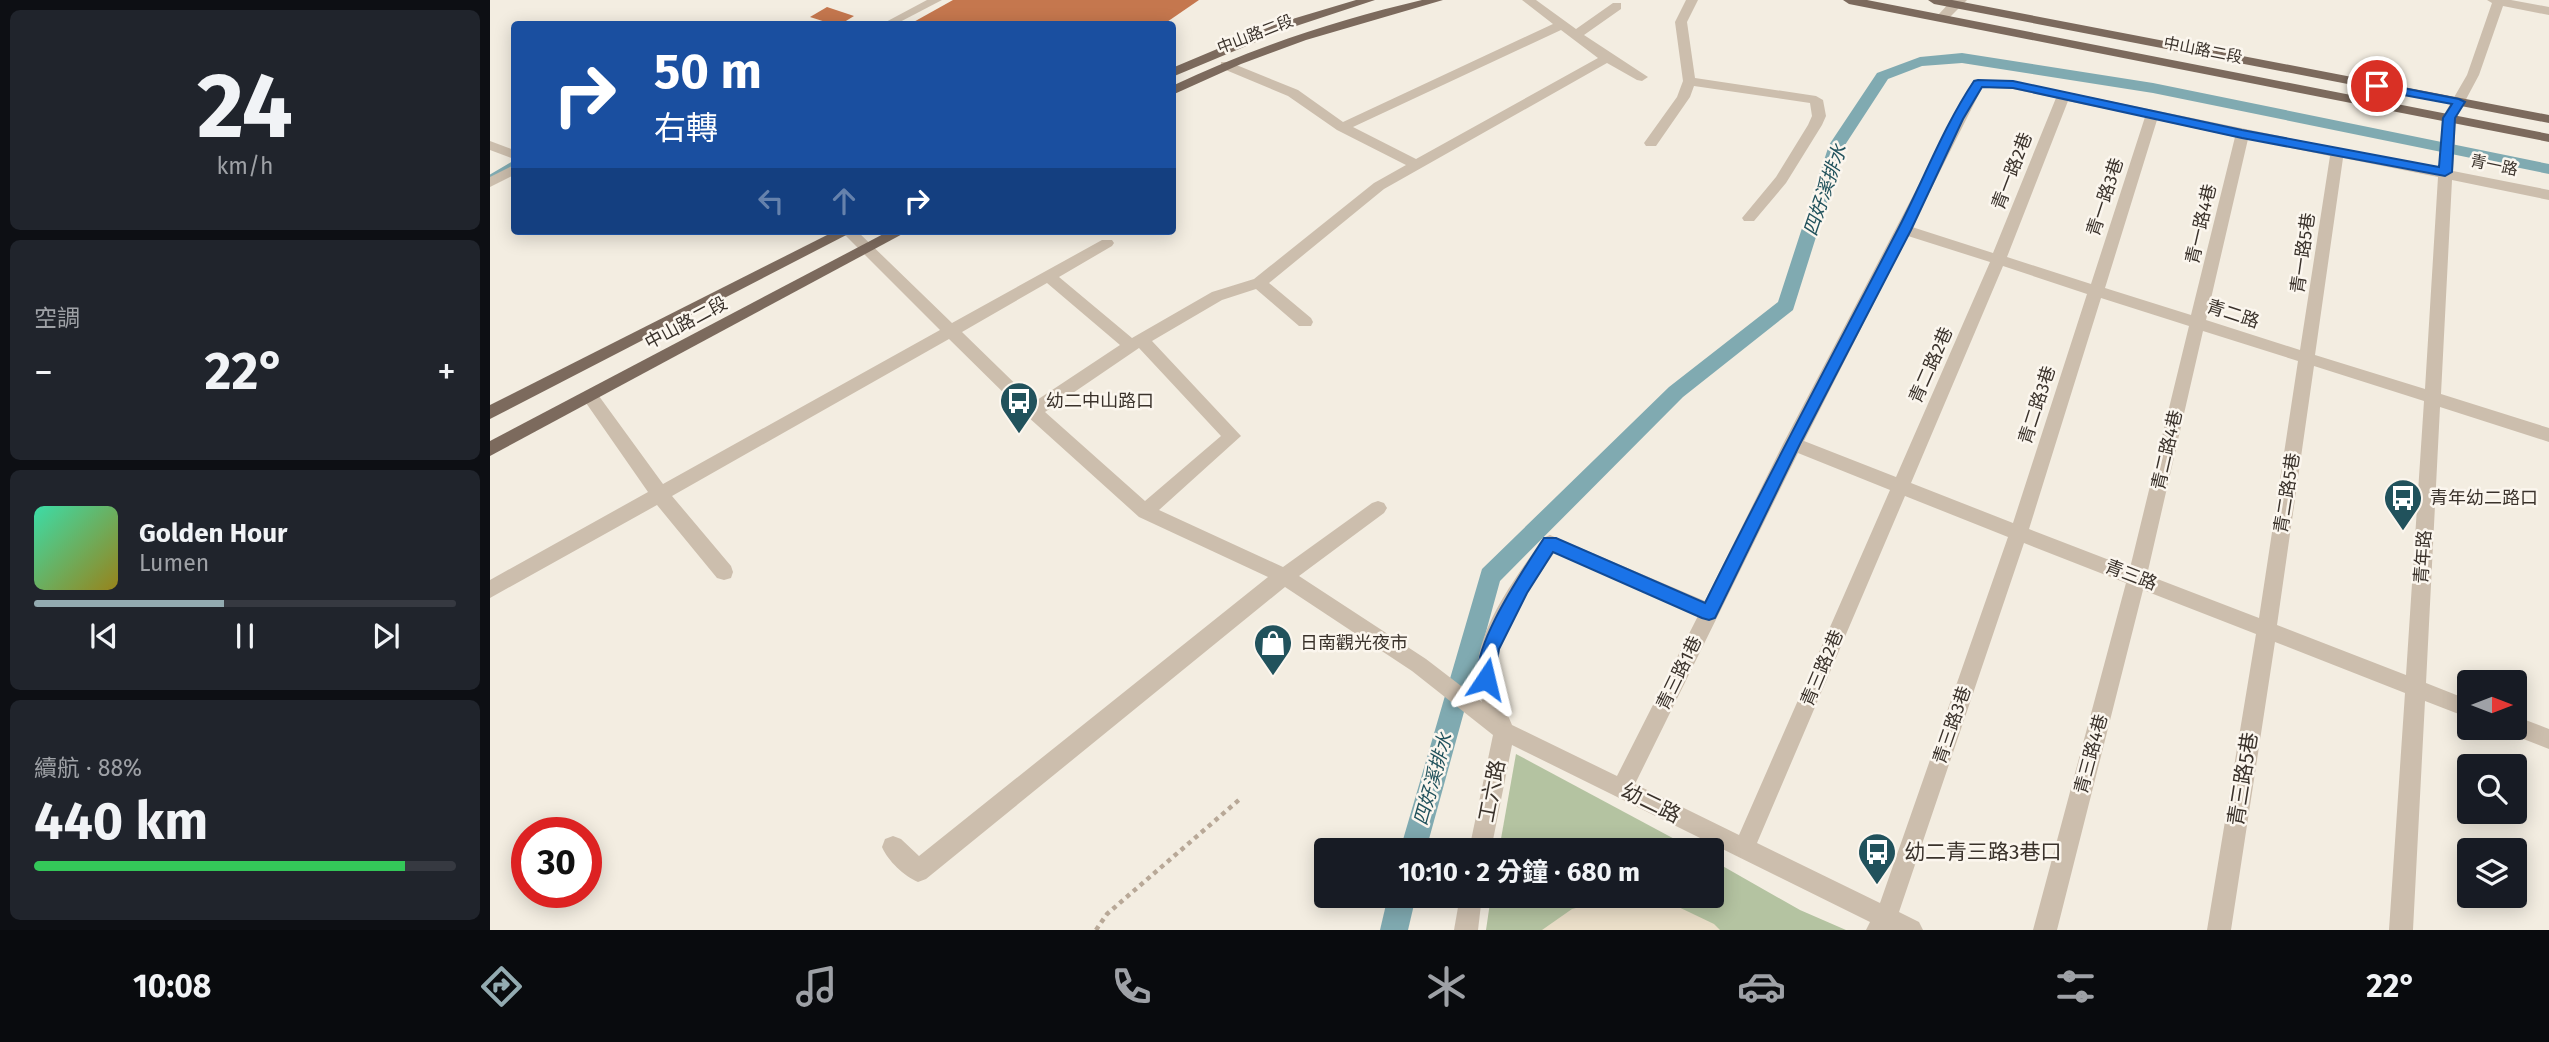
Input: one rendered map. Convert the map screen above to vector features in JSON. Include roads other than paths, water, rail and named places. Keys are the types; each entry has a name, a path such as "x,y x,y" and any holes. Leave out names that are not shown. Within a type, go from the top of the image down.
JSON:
{"main road":[{"name":"中山路二段","path":"1176,71 1283,26 1369,0"},
{"name":"中山路二段","path":"1176,90 1224,65 1346,22 1437,0"},
{"name":"中山路二段","path":"1849,0 2549,138"},
{"name":"中山路二段","path":"1934,0 1958,2 2549,119"},
{"name":"中山路二段","path":"490,413 840,235"},
{"name":"中山路二段","path":"490,449 893,235"}],"street":[{"path":"894,21 936,0"},
{"path":"1528,0 1607,58 1642,77"},
{"path":"1651,143 1683,97 1689,81 1681,22 1692,0"},
{"path":"2493,0 2549,10"},
{"name":"青年路","path":"2401,930 2449,118 2473,75 2499,1"},
{"path":"1942,19 1958,2"},
{"path":"1576,35 1617,6"},
{"path":"1342,127 1562,24"},
{"path":"1033,411 1136,343 1217,296 1259,283 1379,186 1607,58"},
{"path":"1224,65 1293,93 1342,127 1416,166"},
{"path":"1689,81 1815,100 1819,116 1815,125 1781,180 1749,218"},
{"name":"青一路","path":"1978,83 2013,85 2549,195"},
{"name":"青三路1巷","path":"1622,789 1792,444 1905,230 1957,119 1978,83"},
{"name":"青一路2巷","path":"1998,260 2063,96"},
{"name":"青一路3巷","path":"2095,292 2152,115"},
{"name":"青一路4巷","path":"2197,323 2242,134"},
{"path":"490,145 511,154"},
{"name":"青一路5巷","path":"2307,358 2337,153"},
{"path":"490,183 511,171"},
{"name":"青二路","path":"1905,230 2549,435"},
{"name":"幼二路","path":"852,235 1033,411 1145,512 1284,576 1419,665 1504,731 1744,849 1882,924 1910,930"},
{"path":"490,590 662,496 1107,243"},
{"name":"青二路2巷","path":"1900,486 1998,260"},
{"path":"1048,276 1136,343 1231,436 1145,512"},
{"path":"1259,283 1305,322"},
{"name":"青二路3巷","path":"2019,532 2095,292"},
{"name":"青二路4巷","path":"2137,577 2197,323"},
{"name":"青二路5巷","path":"2267,628 2307,358"},
{"path":"590,396 662,496 724,572"},
{"name":"青三路","path":"1792,444 2457,704"},
{"name":"青三路2巷","path":"1744,849 1900,486"},
{"path":"893,847 918,871 1284,576 1378,508"},
{"name":"青三路3巷","path":"1882,924 2019,532"},
{"path":"1504,731 1486,679 1490,648 1521,588 1550,543 1709,612"},
{"name":"青三路4巷","path":"2045,930 2137,577"},
{"name":"青三路5巷","path":"2219,930 2267,628"},
{"path":"2527,730 2549,738"},
{"name":"工六路","path":"1482,838 1504,731"},
{"path":"1466,930 1469,908"}],"waterway":[{"name":"四好溪排水","path":"1416,838 1490,576 1676,392 1786,305 1837,145 1882,76 1920,62 1962,58 2153,88 2549,169"},
{"path":"490,177 511,165"},
{"name":"四好溪排水","path":"1394,930 1399,908"}],"place":[{"name":"幼二中山路口","path":"1019,435"},
{"name":"青年幼二路口","path":"2403,532"},
{"name":"日南觀光夜市","path":"1273,677"},
{"name":"幼二青三路3巷口","path":"1877,886"}]}
